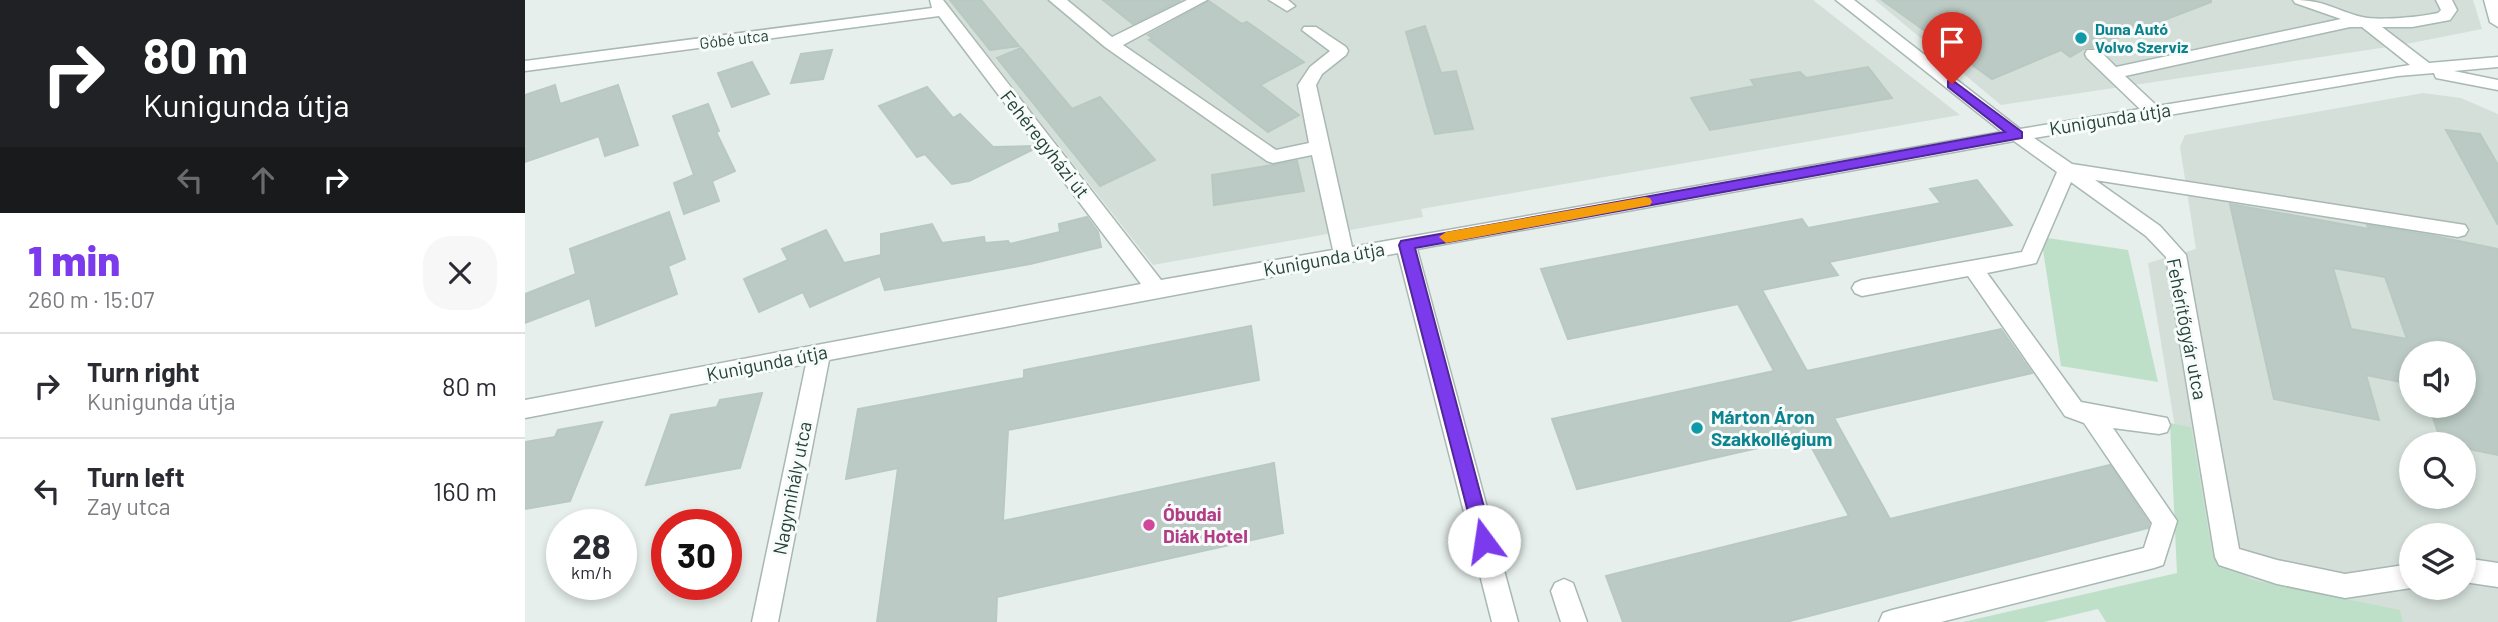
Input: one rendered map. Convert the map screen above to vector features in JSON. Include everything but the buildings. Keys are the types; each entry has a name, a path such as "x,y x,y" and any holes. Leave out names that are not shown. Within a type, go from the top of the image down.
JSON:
{"street":[{"path":"1057,0 1111,44 1273,157 1319,147"},
{"path":"1111,44 1199,0"},
{"name":"Fehérítőgyár utca","path":"1843,0 2017,135 2153,231 2176,255 2228,558 2277,572 2345,586 2399,578"},
{"path":"2301,0 2362,20 2425,68"},
{"path":"2113,73 2318,32 2337,23 2362,20 2430,22 2444,17 2449,9 2444,0"},
{"path":"2492,0 2498,22"},
{"name":"Góbé utca","path":"525,66 939,6"},
{"name":"Fehéregyházi út","path":"939,6 1156,289"},
{"path":"1310,30 1340,51 1316,71 1307,85 1344,256"},
{"path":"2093,54 2153,112"},
{"name":"Kunigunda útja","path":"525,409 1156,289 2017,135 2398,71 2498,62"},
{"path":"2398,71 2440,73 2498,85"},
{"path":"1862,288 2029,258 2067,170 2458,230"},
{"path":"1406,245 1504,622"},
{"path":"1973,268 2073,410 2092,416 2159,425"},
{"name":"Nagymihály utca","path":"765,622 819,354"},
{"path":"1892,622 2154,557 2165,521 2092,416"},
{"path":"2476,572 2498,575"},
{"path":"1564,592 1574,622"}],"shaded area":[{"path":"944,0 1813,0 1960,115 1421,209 1423,217 1153,265"},
{"path":"1875,0 2473,0 2482,29 2401,45 2001,105"},
{"path":"2423,93 2461,98 2498,114 2498,622 2127,622 2199,574 2148,263 2196,249 2180,147 2185,135"}],"green space":[{"path":"2041,237 2128,250 2158,382 2061,366"},
{"path":"2170,423 2191,427 2213,557 2253,580 2400,610 2403,622 2106,622 2098,609 2044,622 1963,622 2177,573"}],"slow traffic":[{"path":"1446,237 1645,202"}],"place":[{"name":"Duna Autó Volvo Szerviz","path":"2081,38"},
{"name":"Márton Áron Szakkollégium","path":"1697,428"},
{"name":"Óbudai Diák Hotel","path":"1149,525"}],"route":[{"path":"1484,541 1406,245 2017,135 1952,84"}]}
